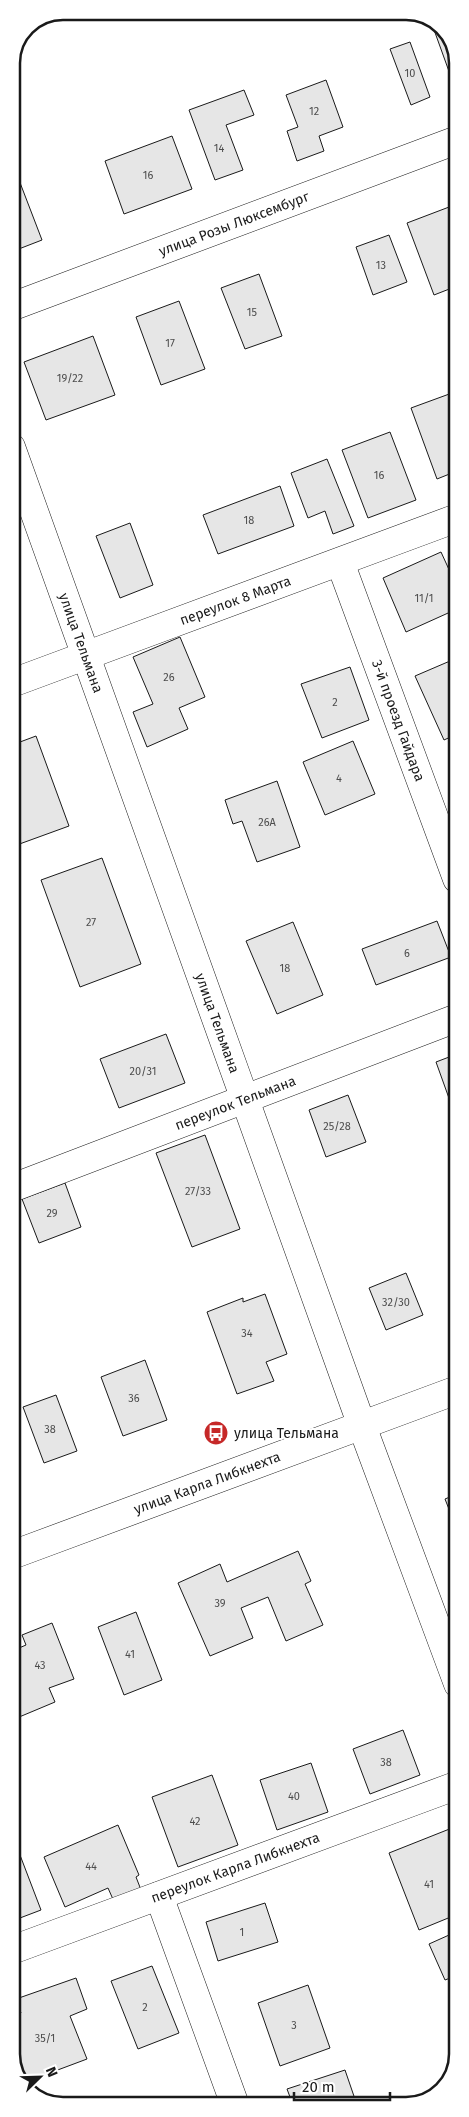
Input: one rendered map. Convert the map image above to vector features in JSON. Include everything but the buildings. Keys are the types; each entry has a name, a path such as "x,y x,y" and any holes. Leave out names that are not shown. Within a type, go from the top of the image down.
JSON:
{"street":[{"name":"улица Розы Люксембург","path":"20,304 449,143"},
{"name":"улица Тельмана","path":"20,472 362,1426 449,1660"},
{"name":"переулок 8 Марта","path":"20,680 449,521"},
{"name":"3-й проезд Гайдара","path":"340,562 449,857"},
{"name":"переулок Тельмана","path":"20,1185 449,1021"},
{"name":"улица Карла Либкнехта","path":"20,1552 449,1393"},
{"name":"переулок Карла Либкнехта","path":"20,1947 449,1789"},
{"path":"159,1896 232,2097"}],"place":[{"name":"улица Тельмана","path":"216,1433"}]}
